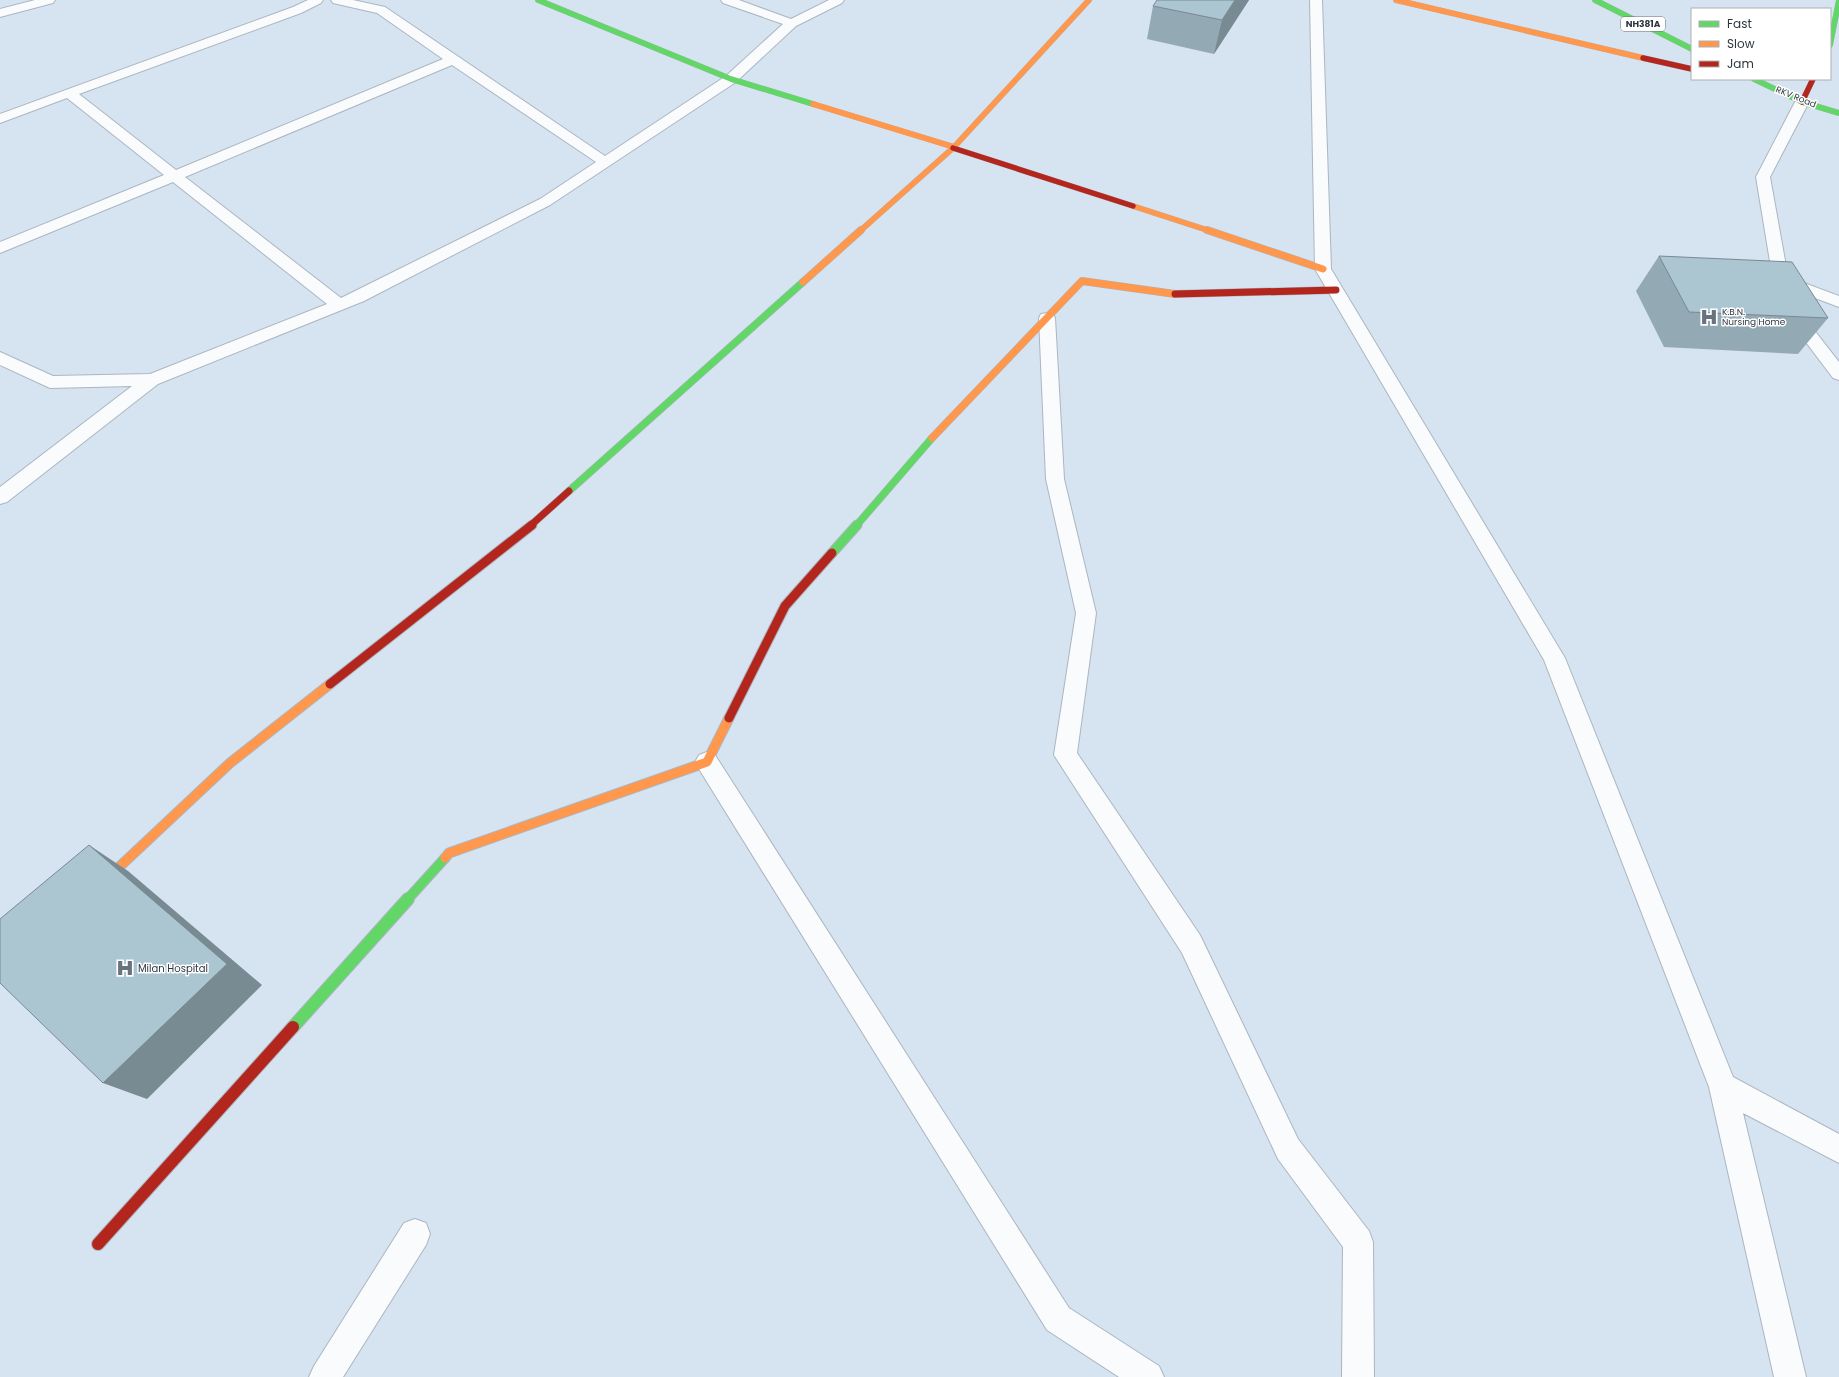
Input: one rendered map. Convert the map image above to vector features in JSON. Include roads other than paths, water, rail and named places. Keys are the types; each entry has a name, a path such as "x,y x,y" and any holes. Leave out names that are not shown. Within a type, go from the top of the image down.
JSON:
{"main road":[{"path":"538,0 731,79 954,147 1323,269"},
{"path":"92,892 230,763 520,535 954,147 1089,0"},
{"path":"1396,0 1691,69"},
{"name":"NH381A","path":"1595,0 1691,48"},
{"path":"1831,40 1839,0"},
{"name":"RKV Road","path":"1757,80 1802,102 1839,113"},
{"path":"1802,102 1813,80"},
{"path":"98,1244 449,853 707,762 785,606 931,439 1082,281 1176,294 1336,290"}],"street":[{"path":"0,13 49,0"},
{"path":"0,119 297,10 317,0"},
{"path":"337,0 381,10 605,162"},
{"path":"727,0 792,23"},
{"path":"0,497 152,380 358,297 545,202 731,79 792,23 838,0"},
{"path":"1316,0 1323,269 1554,658 1722,1087 1790,1377"},
{"path":"0,248 453,60"},
{"path":"69,93 339,305"},
{"path":"1802,102 1763,177 1785,304 1839,374"},
{"path":"1781,280 1839,302"},
{"path":"1047,318 1055,479 1086,613 1065,755 1191,944 1288,1148 1358,1242 1358,1377"},
{"path":"0,358 50,382 152,380"},
{"path":"707,762 1058,1319 1148,1377"},
{"path":"1722,1087 1839,1149"},
{"path":"325,1377 415,1234"}],"place":[{"name":"K.B.N. Nursing Home","path":"1709,317"},
{"name":"Milan Hospital","path":"125,968"}]}
